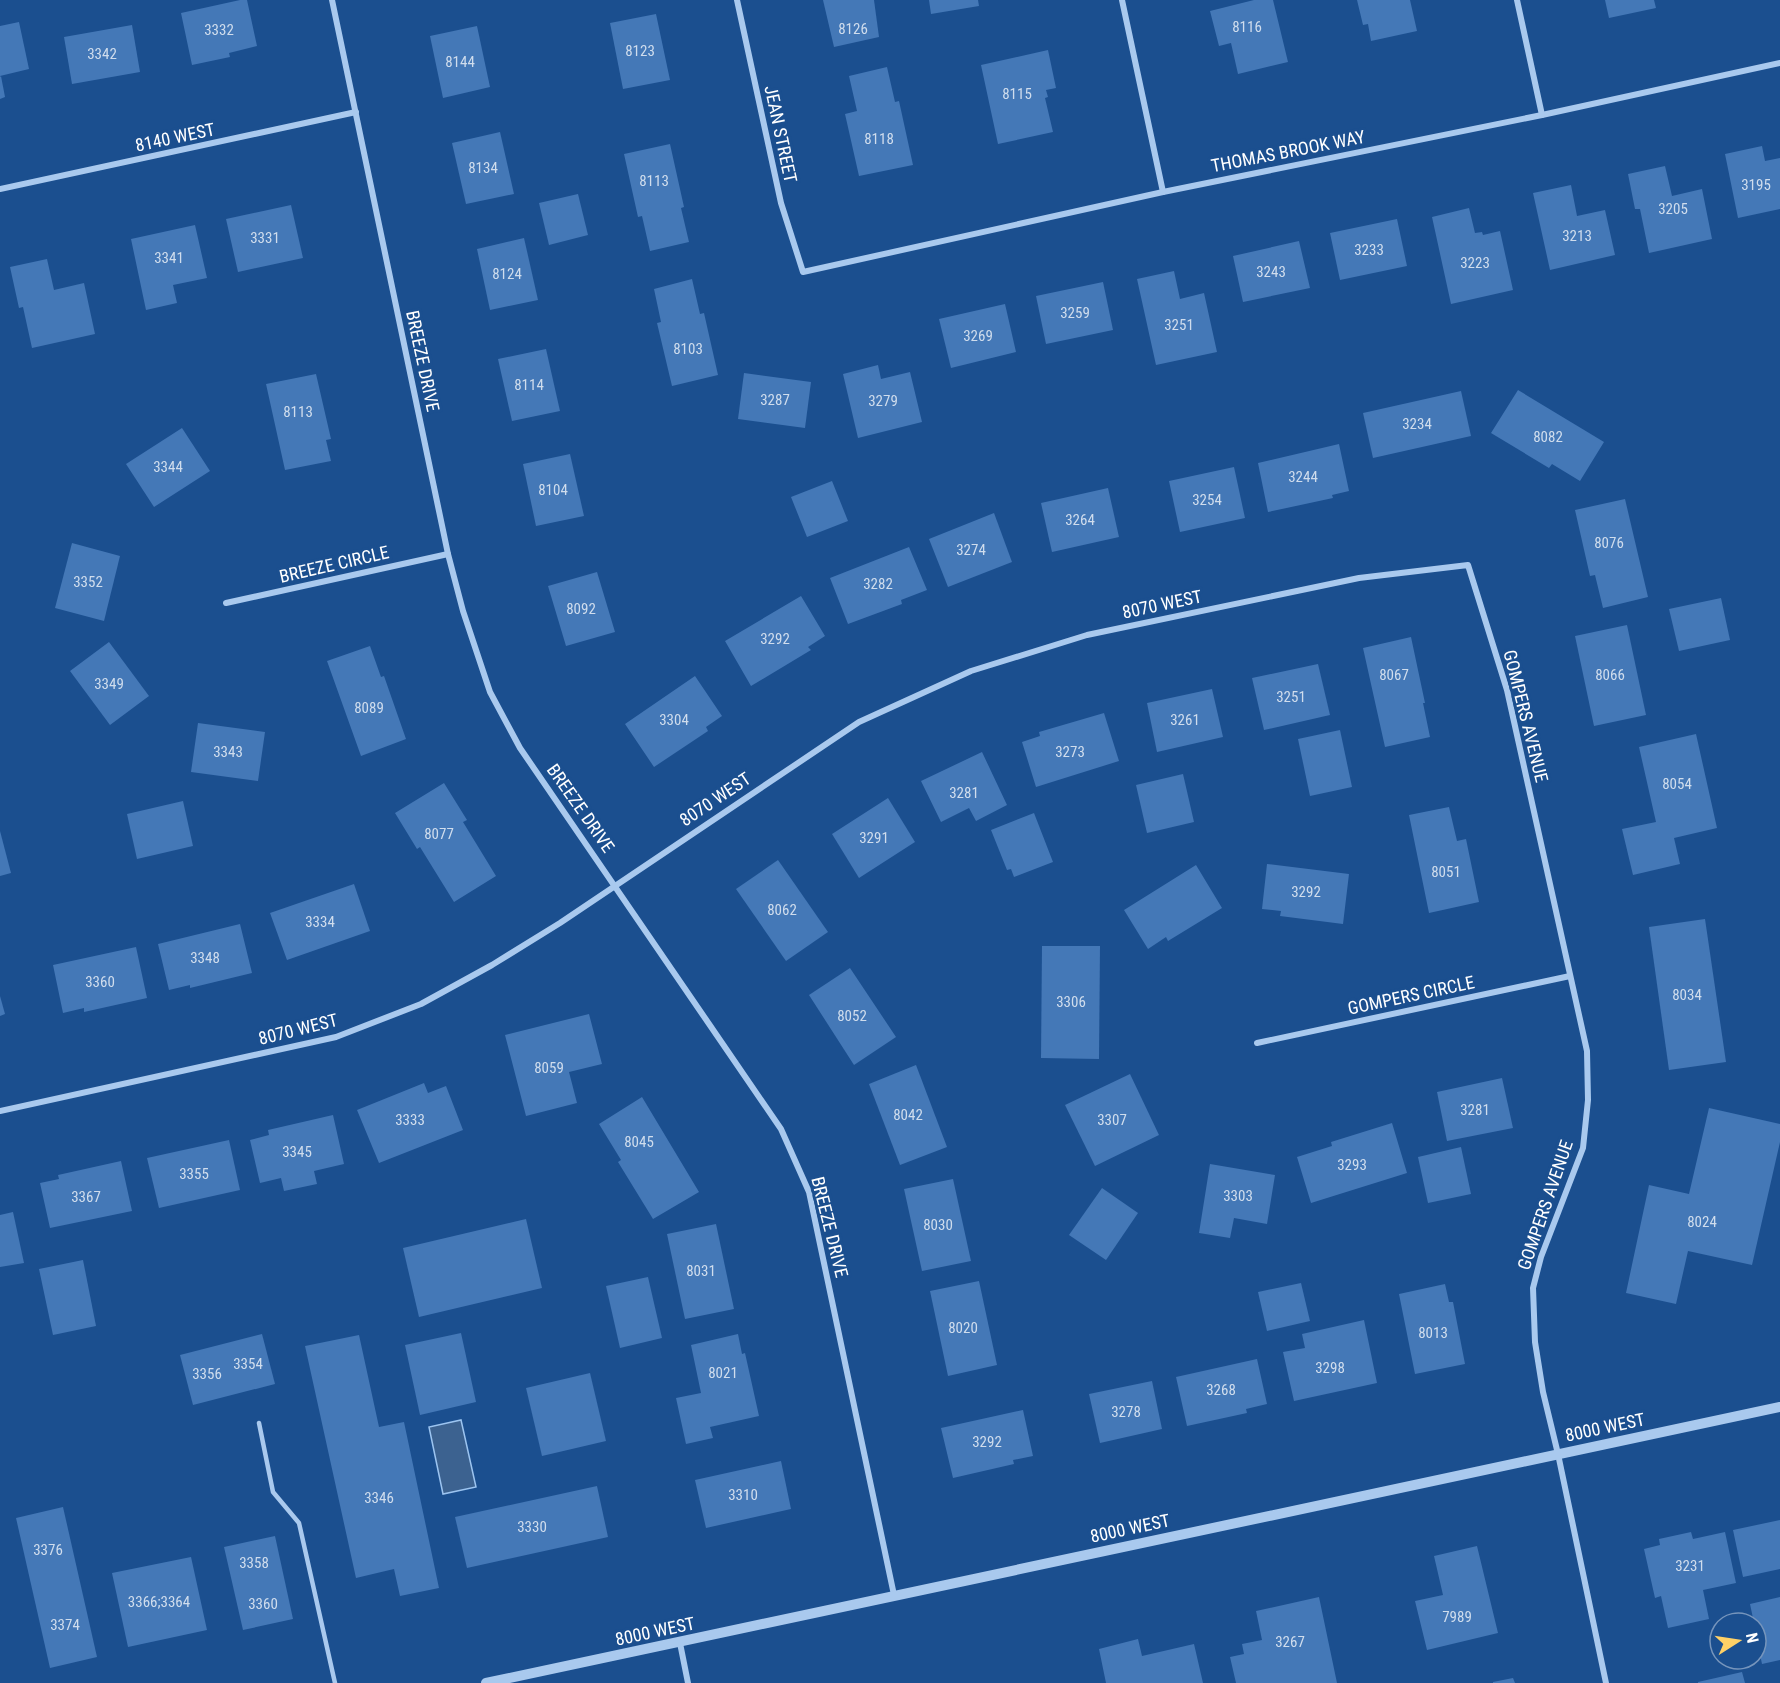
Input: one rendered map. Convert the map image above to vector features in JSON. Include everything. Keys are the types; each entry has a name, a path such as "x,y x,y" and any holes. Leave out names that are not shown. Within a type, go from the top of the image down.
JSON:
{"street":[{"name":"BREEZE DRIVE","path":"332,0 448,554 463,611 490,692 520,748 781,1129 809,1192 894,1594"},
{"name":"JEAN STREET","path":"737,0 781,203 803,272"},
{"path":"1122,0 1162,192"},
{"path":"1517,0 1542,115"},
{"name":"THOMAS BROOK WAY","path":"803,272 1162,192 1542,115 1780,63"},
{"name":"8140 WEST","path":"0,189 356,112"},
{"name":"BREEZE CIRCLE","path":"226,603 448,554"},
{"name":"8070 WEST","path":"0,1111 336,1037 421,1004 492,965 560,923 859,722 971,670 1087,634 1359,578 1468,565"},
{"name":"GOMPERS AVENUE","path":"1468,565 1507,690 1587,1051 1588,1100 1583,1148 1541,1257 1533,1288 1535,1342 1543,1392 1606,1683"},
{"name":"GOMPERS CIRCLE","path":"1257,1043 1570,976"},
{"name":"8000 WEST","path":"486,1683 680,1643 894,1594 1780,1407"},
{"path":"680,1643 687,1683"}],"lane":[{"path":"259,1423 273,1492 299,1523 335,1683"}],"water":[{"path":"461,1420 476,1487 443,1494 429,1427"}],"building":[{"path":"247,0 257,46 229,53 230,57 192,65 181,13"},
{"path":"823,0 874,0 879,37 834,47"},
{"path":"929,0 978,0 979,6 931,14"},
{"path":"1254,0 1273,0 1288,62 1238,74 1231,43 1219,46 1210,11"},
{"path":"1357,0 1410,0 1417,31 1371,41 1368,24 1363,25"},
{"path":"1605,0 1654,0 1656,8 1609,18"},
{"path":"656,14 670,80 623,89 610,23"},
{"path":"19,22 29,69 0,76 0,26"},
{"path":"132,25 140,72 72,84 64,37"},
{"path":"477,26 490,87 443,98 430,36"},
{"path":"1048,50 1056,88 1046,90 1048,97 1045,98 1053,132 998,144 981,65"},
{"path":"887,67 895,102 899,101 913,165 859,176 845,114 857,111 849,76"},
{"path":"0,77 5,97 0,99"},
{"path":"500,132 514,194 466,204 452,143"},
{"path":"670,144 689,242 650,251 642,216 638,217 624,154"},
{"path":"1762,146 1765,161 1780,158 1780,209 1738,218 1725,154"},
{"path":"1665,166 1672,196 1702,189 1712,239 1649,253 1640,209 1635,209 1628,174"},
{"path":"1571,185 1577,216 1605,210 1615,255 1550,270 1533,193"},
{"path":"578,194 588,235 549,245 539,203"},
{"path":"291,205 303,258 238,272 226,219"},
{"path":"1469,208 1475,233 1482,232 1483,235 1500,231 1513,290 1451,304 1432,217"},
{"path":"1397,219 1407,266 1340,280 1330,233"},
{"path":"195,225 207,278 173,285 177,303 146,310 131,239"},
{"path":"524,238 538,300 490,310 477,249"},
{"path":"1299,241 1310,288 1243,302 1233,256"},
{"path":"47,259 54,290 84,283 95,334 32,348 23,307 19,308 10,267"},
{"path":"1174,271 1180,299 1204,293 1217,352 1156,365 1137,279"},
{"path":"692,279 700,314 704,313 718,375 672,386 657,323 661,322 654,289"},
{"path":"1103,282 1113,330 1046,344 1036,296"},
{"path":"1005,304 1016,352 951,368 939,319"},
{"path":"546,349 560,411 512,421 498,359"},
{"path":"878,365 881,379 910,372 922,422 858,438 843,374"},
{"path":"744,373 811,382 805,428 738,419"},
{"path":"316,374 331,439 326,440 331,461 285,470 266,384"},
{"path":"1518,390 1604,442 1580,481 1552,464 1549,468 1491,433"},
{"path":"1461,391 1471,436 1373,458 1363,413"},
{"path":"182,428 210,471 154,507 126,464"},
{"path":"1339,444 1349,491 1332,495 1333,498 1268,512 1258,463"},
{"path":"570,454 584,516 536,526 523,464"},
{"path":"1234,467 1245,518 1180,532 1169,481"},
{"path":"832,481 848,521 807,537 791,497"},
{"path":"1108,488 1119,537 1052,552 1041,503"},
{"path":"1625,499 1648,597 1603,608 1595,575 1590,576 1575,510"},
{"path":"994,513 1012,562 948,587 929,539"},
{"path":"72,543 120,556 104,621 55,608"},
{"path":"909,547 927,590 901,600 902,604 848,624 830,578"},
{"path":"597,572 615,632 566,646 548,586"},
{"path":"801,596 825,636 808,647 811,650 751,686 725,641"},
{"path":"1721,598 1730,640 1679,651 1669,609"},
{"path":"1627,625 1646,715 1594,726 1575,636"},
{"path":"1411,637 1430,737 1385,747 1363,648"},
{"path":"109,642 149,696 110,725 70,671"},
{"path":"370,646 381,677 384,676 406,739 361,756 327,661"},
{"path":"1318,664 1330,715 1264,730 1252,678"},
{"path":"695,676 722,716 706,727 708,731 654,767 625,724"},
{"path":"1212,689 1223,737 1157,752 1147,703"},
{"path":"1104,713 1119,761 1036,787 1022,742 1040,736 1039,732"},
{"path":"198,723 265,732 258,781 191,772"},
{"path":"1340,730 1352,787 1310,796 1298,739"},
{"path":"1696,734 1717,828 1674,838 1680,864 1633,875 1622,829 1656,822 1639,747"},
{"path":"982,752 1007,805 976,821 969,808 941,822 921,781"},
{"path":"1183,774 1194,822 1147,833 1136,785"},
{"path":"444,783 467,820 463,822 496,876 454,902 420,847 417,849 395,813"},
{"path":"888,798 915,842 859,878 832,834"},
{"path":"183,801 193,846 137,859 127,814"},
{"path":"1449,807 1457,841 1466,839 1479,902 1429,913 1409,815"},
{"path":"1034,813 1053,862 1014,877 1011,869 1007,870 991,830"},
{"path":"0,831 11,873 0,876"},
{"path":"778,860 828,932 786,961 736,889"},
{"path":"1267,864 1349,874 1343,924 1280,916 1281,911 1262,909"},
{"path":"1196,865 1222,908 1168,941 1166,937 1148,949 1124,910"},
{"path":"354,884 370,931 287,960 270,913"},
{"path":"1705,919 1726,1062 1669,1070 1649,927"},
{"path":"240,924 252,973 190,988 190,985 169,990 158,944"},
{"path":"1042,946 1100,946 1099,1059 1041,1058"},
{"path":"136,947 147,998 84,1012 84,1008 63,1013 53,965"},
{"path":"850,968 896,1037 854,1065 809,995"},
{"path":"0,996 5,1014 0,1016"},
{"path":"589,1014 602,1064 569,1072 577,1103 526,1116 505,1035"},
{"path":"916,1065 947,1147 900,1165 869,1084"},
{"path":"1130,1074 1159,1135 1095,1166 1065,1105"},
{"path":"1502,1078 1513,1128 1447,1141 1437,1092"},
{"path":"424,1083 428,1093 446,1086 463,1130 379,1163 357,1110"},
{"path":"642,1097 699,1192 653,1219 618,1162 621,1160 599,1124"},
{"path":"1709,1108 1780,1124 1780,1142 1752,1265 1688,1251 1676,1304 1626,1293 1649,1185 1689,1194"},
{"path":"333,1115 344,1164 314,1171 317,1184 284,1191 281,1178 260,1183 250,1140 269,1135 268,1130"},
{"path":"1392,1123 1407,1173 1311,1203 1297,1157 1332,1146 1331,1142"},
{"path":"229,1140 240,1190 159,1208 147,1158"},
{"path":"1461,1147 1471,1194 1428,1203 1418,1157"},
{"path":"121,1161 132,1211 50,1228 40,1183 59,1179 58,1175"},
{"path":"1210,1164 1275,1175 1267,1224 1234,1218 1230,1238 1199,1233"},
{"path":"953,1179 971,1261 922,1271 904,1189"},
{"path":"1102,1188 1138,1213 1106,1260 1069,1235"},
{"path":"13,1212 24,1263 0,1267 0,1215"},
{"path":"526,1219 542,1288 419,1317 403,1248"},
{"path":"716,1224 734,1309 685,1319 667,1234"},
{"path":"83,1260 96,1326 53,1335 39,1269"},
{"path":"648,1277 662,1338 620,1348 606,1286"},
{"path":"979,1281 997,1365 948,1376 930,1291"},
{"path":"1301,1283 1310,1321 1267,1331 1258,1292"},
{"path":"1445,1284 1449,1302 1453,1302 1465,1364 1415,1374 1399,1294"},
{"path":"1364,1320 1377,1383 1294,1401 1283,1352 1305,1348 1302,1334"},
{"path":"461,1333 476,1402 420,1415 405,1345"},
{"path":"262,1334 275,1384 193,1405 180,1355"},
{"path":"738,1334 742,1354 745,1353 759,1416 710,1427 713,1438 686,1444 676,1398 701,1393 691,1345"},
{"path":"359,1335 379,1427 404,1422 439,1588 400,1596 394,1569 356,1578 305,1346"},
{"path":"1257,1359 1267,1404 1246,1409 1247,1413 1187,1426 1176,1377"},
{"path":"590,1373 606,1441 542,1456 526,1388"},
{"path":"1152,1381 1162,1429 1100,1443 1089,1394"},
{"path":"1023,1410 1033,1456 1013,1460 1014,1464 953,1478 941,1428"},
{"path":"781,1461 791,1509 706,1528 695,1480"},
{"path":"597,1486 608,1537 467,1568 455,1517"},
{"path":"63,1507 97,1657 50,1668 16,1518"},
{"path":"1780,1520 1780,1569 1743,1577 1733,1530"},
{"path":"1691,1532 1693,1539 1725,1532 1736,1583 1703,1590 1708,1619 1668,1628 1661,1596 1655,1598 1644,1549 1660,1545 1659,1539"},
{"path":"275,1536 293,1619 243,1630 224,1547"},
{"path":"1477,1546 1498,1633 1427,1650 1415,1601 1443,1595 1434,1556"},
{"path":"191,1557 207,1630 128,1647 112,1573"},
{"path":"1319,1597 1337,1683 1236,1683 1230,1657 1244,1654 1242,1644 1262,1640 1256,1611"},
{"path":"1780,1597 1780,1660 1768,1663 1768,1611 1751,1611 1750,1604"},
{"path":"1138,1639 1142,1656 1194,1644 1203,1683 1106,1683 1099,1649"},
{"path":"1742,1672 1745,1683 1698,1683 1698,1682"},
{"path":"1513,1678 1515,1683 1493,1683 1493,1682"}]}
